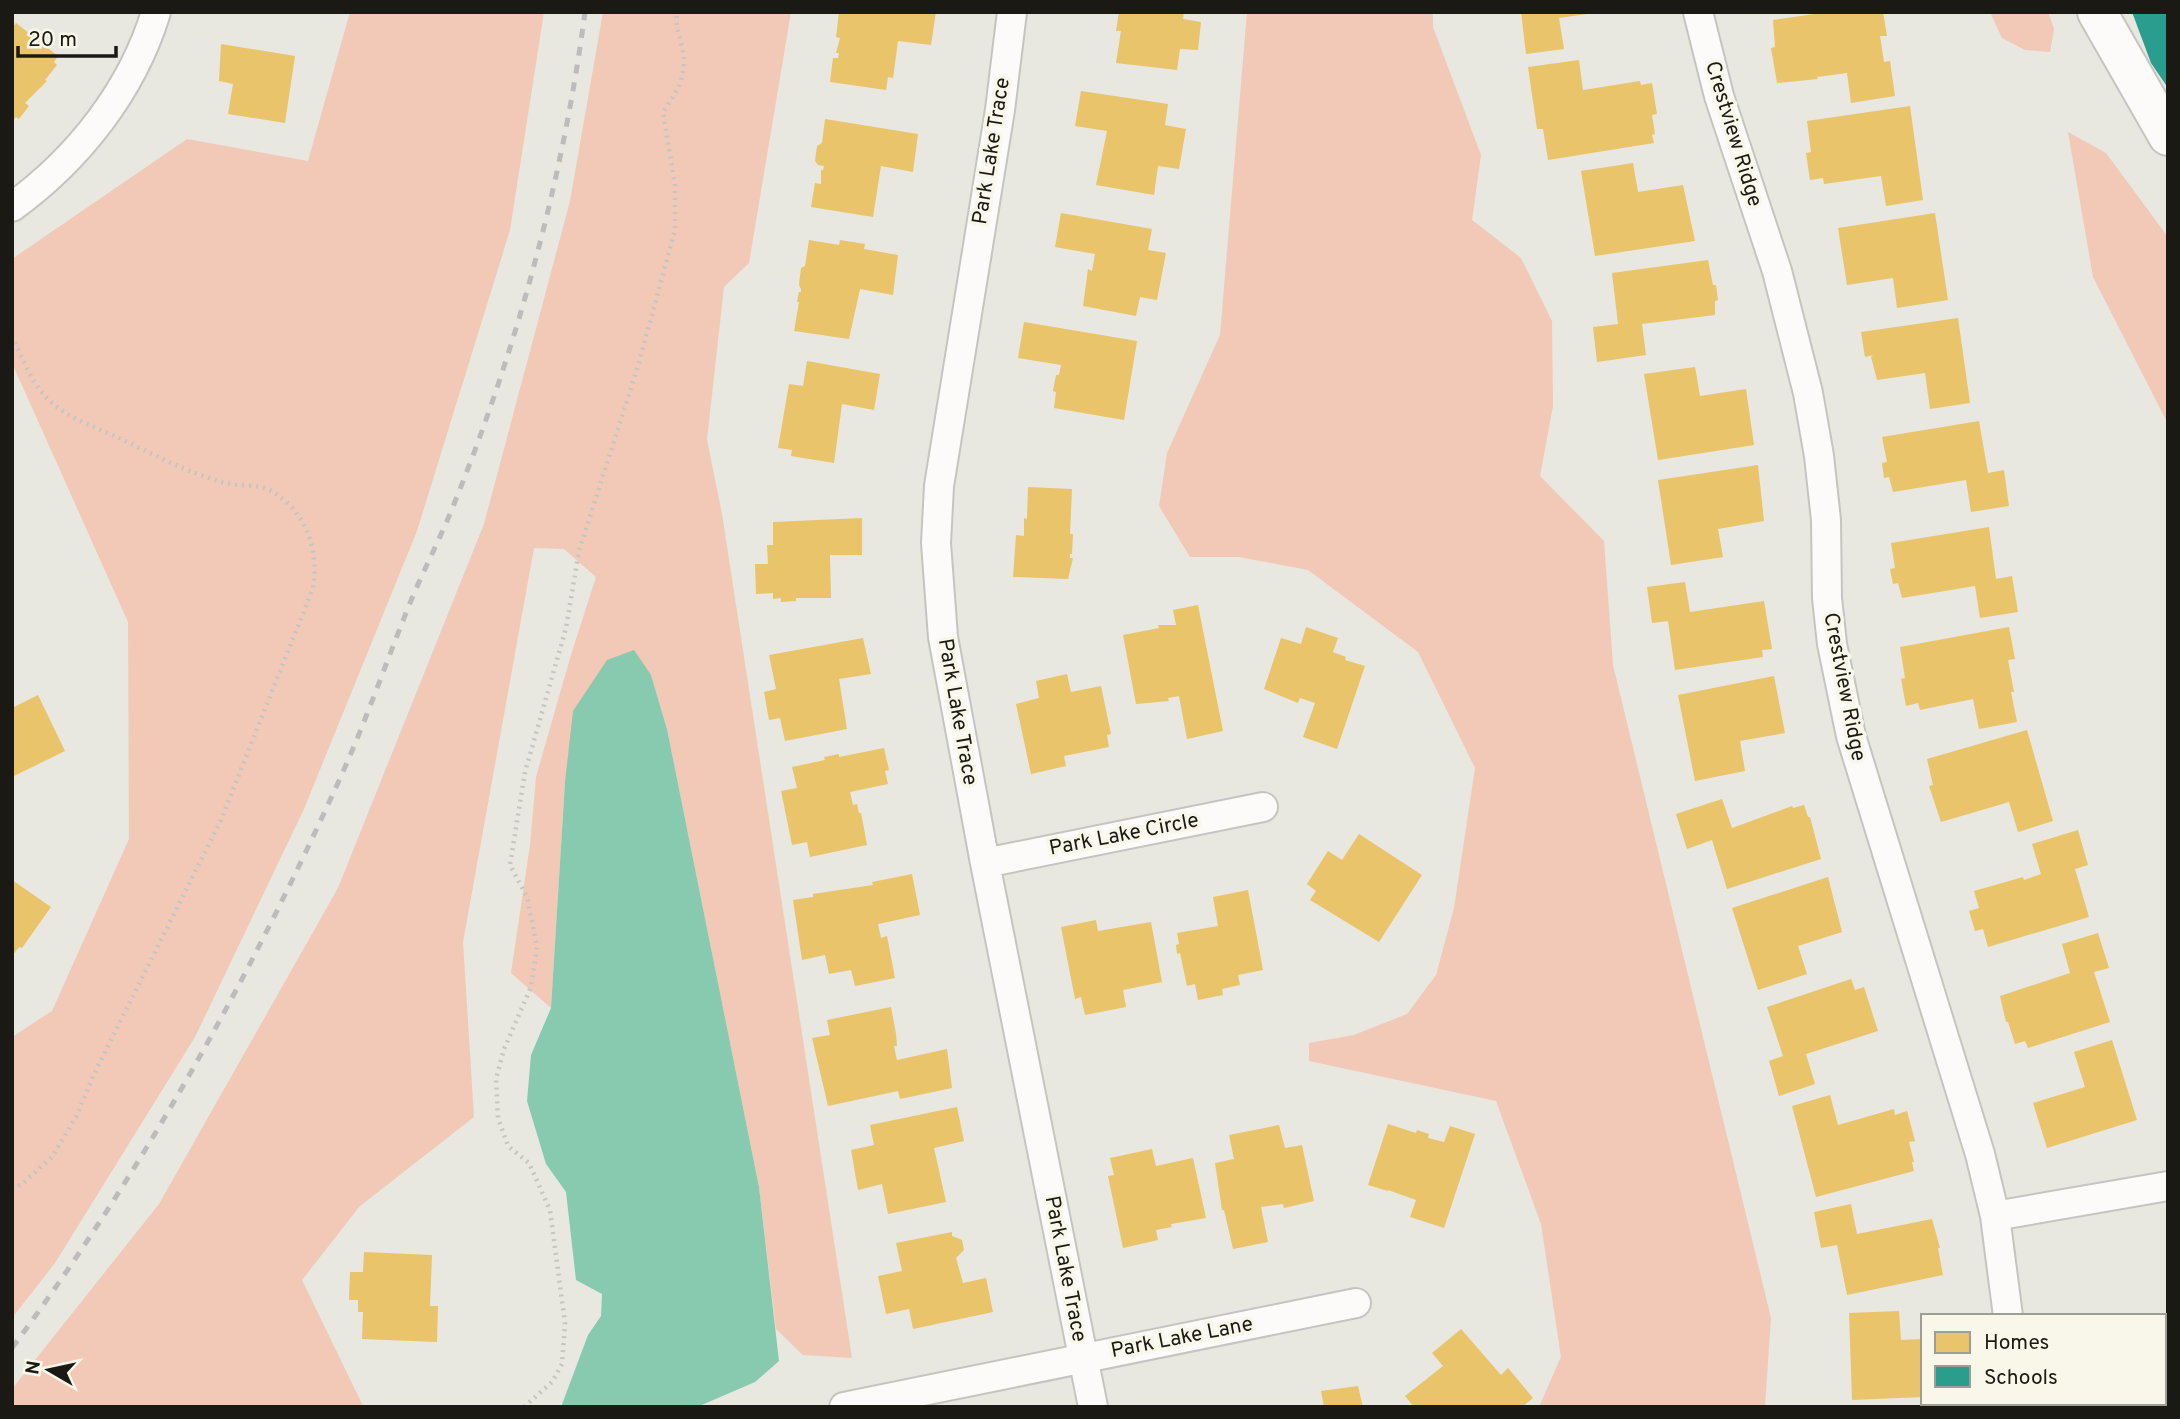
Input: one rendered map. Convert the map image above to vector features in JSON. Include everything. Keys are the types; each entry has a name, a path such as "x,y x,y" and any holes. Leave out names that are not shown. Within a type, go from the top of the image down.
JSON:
{"main road":[{"path":"2097,12 2168,136"}],"street":[{"path":"12,207 69,160 92,132 126,83 151,30 156,12"},
{"name":"Park Lake Trace","path":"1012,12 1000,110 947,430 939,486 936,543 943,638 1093,1407"},
{"name":"Crestview Ridge","path":"1698,12 1719,96 1777,271 1808,393 1826,520 1827,598 1832,644 1850,736 1980,1154 1995,1216 2008,1314"},
{"name":"Park Lake Circle","path":"985,863 1262,807"},
{"path":"1995,1216 2168,1186"},
{"name":"Park Lake Lane","path":"844,1407 1356,1303"}],"path":[{"path":"524,1407 552,1381 562,1364 565,1323 550,1210 528,1163 508,1146 498,1118 496,1079 504,1049 531,987 537,947 527,897 510,864 525,772 566,628 579,551 638,366 675,230 675,185 663,112 680,86 684,61 675,22 677,12"},
{"path":"12,336 46,397 69,415 182,468 223,483 271,489 302,518 312,544 315,573 313,589 221,820 94,1074 76,1117 51,1157 22,1184 12,1189"}],"shaded area":[{"path":"350,12 544,12 510,230 417,531 304,809 195,1037 55,1263 12,1318 12,1037 52,1011 129,839 128,622 12,363 12,259 187,139 308,161"},
{"path":"603,12 791,12 749,263 724,287 707,440 722,514 852,1358 803,1355 776,1329 759,1187 667,729 651,675 565,782 551,1008 511,973 530,845 536,777 596,577 564,549 534,548 463,942 474,1117 360,1206 302,1280 363,1406 12,1407 12,1389 159,1204 338,888 484,524 570,201"},
{"path":"1247,12 1433,12 1433,27 1481,155 1472,220 1521,258 1552,321 1553,406 1540,476 1604,541 1613,665 1771,1318 1765,1407 1539,1407 1561,1357 1541,1224 1496,1101 1309,1061 1309,1043 1354,1035 1407,1014 1436,975 1454,908 1475,768 1418,652 1308,570 1239,557 1190,557 1159,506 1167,453 1220,335"},
{"path":"1990,12 2048,12 2054,29 2050,52 2025,50 2002,38"},
{"path":"2068,132 2106,153 2168,237 2168,424 2093,277"},
{"path":"634,650 651,675 667,729 759,1187 779,1361 755,1382 697,1407 561,1407 588,1335 601,1316 602,1294 576,1280 566,1192 546,1164 527,1101 531,1055 551,1008 565,782 573,711 607,660"}],"building: Homes":[{"path":"839,12 936,12 931,45 898,41 893,78 888,77 886,90 830,82 833,58 838,58 839,53 836,53 840,38 836,37"},
{"path":"1119,12 1184,12 1183,19 1201,22 1198,50 1180,49 1177,70 1116,63 1121,31 1116,31"},
{"path":"1521,12 1587,14 1559,18 1564,49 1526,54"},
{"path":"1828,12 1883,12 1887,36 1880,36 1884,62 1890,61 1895,96 1851,103 1847,73 1777,83 1771,48 1775,47 1773,20"},
{"path":"16,23 58,56 54,62 57,65 45,80 47,81 25,103 29,106 19,119 16,117 12,122 12,28"},
{"path":"221,44 295,56 285,123 228,114 233,84 219,81"},
{"path":"1579,60 1583,90 1640,81 1641,85 1652,83 1657,114 1652,115 1654,143 1548,160 1543,129 1537,129 1528,67"},
{"path":"1081,91 1168,104 1165,125 1186,129 1179,169 1158,166 1154,195 1096,185 1107,131 1075,126"},
{"path":"1910,106 1923,200 1886,206 1881,176 1824,184 1823,178 1810,180 1806,153 1811,152 1807,121"},
{"path":"825,119 918,134 913,172 881,166 873,217 811,207 815,183 821,184 821,170 824,166 815,161 817,146 822,143"},
{"path":"1633,163 1638,192 1683,185 1695,241 1595,256 1581,171"},
{"path":"1061,213 1152,229 1148,250 1166,253 1157,300 1140,297 1136,316 1083,306 1088,269 1092,271 1095,254 1055,247"},
{"path":"1935,213 1948,300 1897,308 1893,278 1847,285 1838,228"},
{"path":"809,240 839,245 840,240 865,244 864,249 898,255 893,295 860,289 849,339 794,331 797,302 801,292 801,268 805,266"},
{"path":"1708,260 1718,300 1715,301 1715,315 1642,324 1646,355 1597,362 1593,327 1618,324 1612,273"},
{"path":"1958,318 1970,403 1930,409 1925,373 1877,380 1871,357 1873,355 1865,357 1861,332"},
{"path":"1024,322 1137,341 1124,420 1054,408 1056,392 1053,391 1061,365 1018,358"},
{"path":"807,361 880,374 874,410 842,404 834,463 791,456 792,450 778,448 789,384 803,386"},
{"path":"1695,367 1700,396 1746,389 1754,445 1658,460 1644,374"},
{"path":"1979,421 1988,473 2004,470 2009,506 1971,512 1966,480 1893,492 1889,477 1884,478 1882,463 1887,462 1882,437"},
{"path":"1758,465 1764,521 1718,529 1723,557 1671,565 1658,480"},
{"path":"1028,487 1072,489 1070,534 1073,534 1070,558 1073,558 1068,579 1013,577 1016,535 1024,536 1024,518 1027,519"},
{"path":"862,518 862,555 830,555 831,598 796,598 796,601 781,602 781,598 773,599 773,593 756,594 755,564 768,564 767,545 773,545 773,522"},
{"path":"1989,527 1996,579 2012,576 2018,612 1980,618 1975,586 1902,598 1898,583 1893,584 1890,569 1895,568 1891,543"},
{"path":"1685,582 1690,612 1764,601 1772,649 1762,650 1763,657 1675,670 1668,621 1652,623 1647,587"},
{"path":"1198,605 1223,731 1187,739 1179,696 1168,698 1169,701 1136,704 1123,635 1159,628 1158,625 1176,625 1173,610"},
{"path":"1306,627 1338,638 1333,652 1346,657 1345,660 1365,666 1337,749 1303,737 1315,703 1300,698 1298,703 1264,689 1281,638 1301,644"},
{"path":"2009,627 2015,659 2008,660 2017,722 1979,729 1973,699 1920,710 1918,703 1906,706 1901,679 1905,678 1900,647"},
{"path":"863,638 871,674 839,679 847,729 785,741 780,718 769,720 764,692 776,689 769,655"},
{"path":"1067,674 1071,692 1101,686 1111,734 1107,735 1109,747 1064,756 1066,766 1031,774 1016,704 1039,698 1036,681"},
{"path":"1774,676 1785,733 1740,741 1745,771 1695,781 1678,695"},
{"path":"38,695 65,751 12,777 12,708"},
{"path":"2027,730 2053,821 2018,832 2009,802 1941,822 1929,786 1933,785 1927,759"},
{"path":"884,748 889,770 885,771 888,784 850,792 853,805 857,804 861,813 867,845 810,857 807,842 792,845 781,791 797,788 792,767 825,760 824,757 839,754 839,757"},
{"path":"1722,799 1732,828 1792,806 1804,805 1810,817 1821,859 1727,889 1712,840 1687,849 1676,814"},
{"path":"2078,830 2088,865 2075,869 2089,917 1988,947 1983,929 1975,931 1969,911 1979,908 1974,891 2041,874 2032,844"},
{"path":"1359,834 1422,875 1379,942 1310,900 1316,891 1307,884 1328,851 1342,860"},
{"path":"912,874 920,915 878,924 881,938 887,936 895,978 855,986 851,970 829,974 825,955 802,960 793,900 813,897 813,894 873,885 872,882"},
{"path":"1828,877 1842,932 1798,946 1807,974 1758,990 1732,908"},
{"path":"12,880 51,907 22,948 19,947 12,956"},
{"path":"1248,890 1263,970 1238,975 1240,985 1222,989 1223,995 1198,1000 1195,984 1187,986 1180,953 1177,954 1177,933 1218,926 1213,897"},
{"path":"1096,920 1098,931 1151,922 1162,982 1123,990 1126,1007 1085,1015 1081,997 1075,999 1061,927"},
{"path":"2098,933 2109,968 2094,972 2110,1022 2028,1048 2025,1041 2015,1044 2000,996 2070,973 2062,944"},
{"path":"1851,979 1855,990 1864,987 1878,1031 1806,1054 1815,1084 1779,1096 1769,1061 1783,1056 1767,1007"},
{"path":"891,1007 897,1060 947,1049 952,1088 900,1099 898,1091 828,1106 812,1038 830,1035 827,1020"},
{"path":"2112,1040 2137,1120 2047,1148 2033,1103 2085,1087 2074,1052"},
{"path":"1830,1095 1838,1125 1894,1109 1895,1115 1907,1111 1915,1141 1909,1142 1914,1171 1816,1197 1792,1106"},
{"path":"957,1107 964,1141 934,1148 946,1202 888,1214 882,1184 858,1190 851,1150 874,1145 870,1125"},
{"path":"1388,1124 1416,1133 1417,1130 1429,1134 1428,1138 1444,1142 1450,1126 1475,1134 1444,1228 1410,1217 1416,1200 1368,1185"},
{"path":"1279,1125 1285,1148 1302,1145 1314,1201 1284,1208 1283,1204 1261,1207 1268,1242 1233,1249 1222,1210 1215,1163 1234,1159 1229,1135"},
{"path":"1152,1149 1156,1166 1193,1158 1206,1218 1171,1224 1172,1227 1156,1230 1158,1240 1123,1248 1108,1176 1114,1175 1110,1158"},
{"path":"1851,1204 1857,1234 1932,1219 1940,1248 1943,1275 1847,1295 1837,1245 1821,1248 1814,1212"},
{"path":"952,1232 952,1236 962,1240 964,1250 956,1258 963,1283 986,1278 993,1312 913,1329 909,1309 886,1314 878,1276 902,1271 896,1243"},
{"path":"364,1252 432,1255 430,1306 438,1306 437,1342 362,1339 363,1312 358,1312 358,1300 349,1300 350,1272 363,1272"},
{"path":"1899,1311 1901,1340 1921,1339 1921,1397 1852,1400 1849,1313"},
{"path":"1461,1329 1501,1375 1508,1368 1533,1398 1522,1407 1414,1407 1405,1396 1443,1366 1432,1353"},
{"path":"1358,1386 1363,1407 1324,1407 1321,1391"},
{"path":"2078,1405 2165,1405 2165,1407"}],"building: Schools":[{"path":"2132,12 2168,12 2168,88 2151,63"}],"railway":[{"path":"12,1348 106,1211 192,1070 271,923 351,753 410,603 447,521 497,389 550,202 576,75 585,12"}]}
